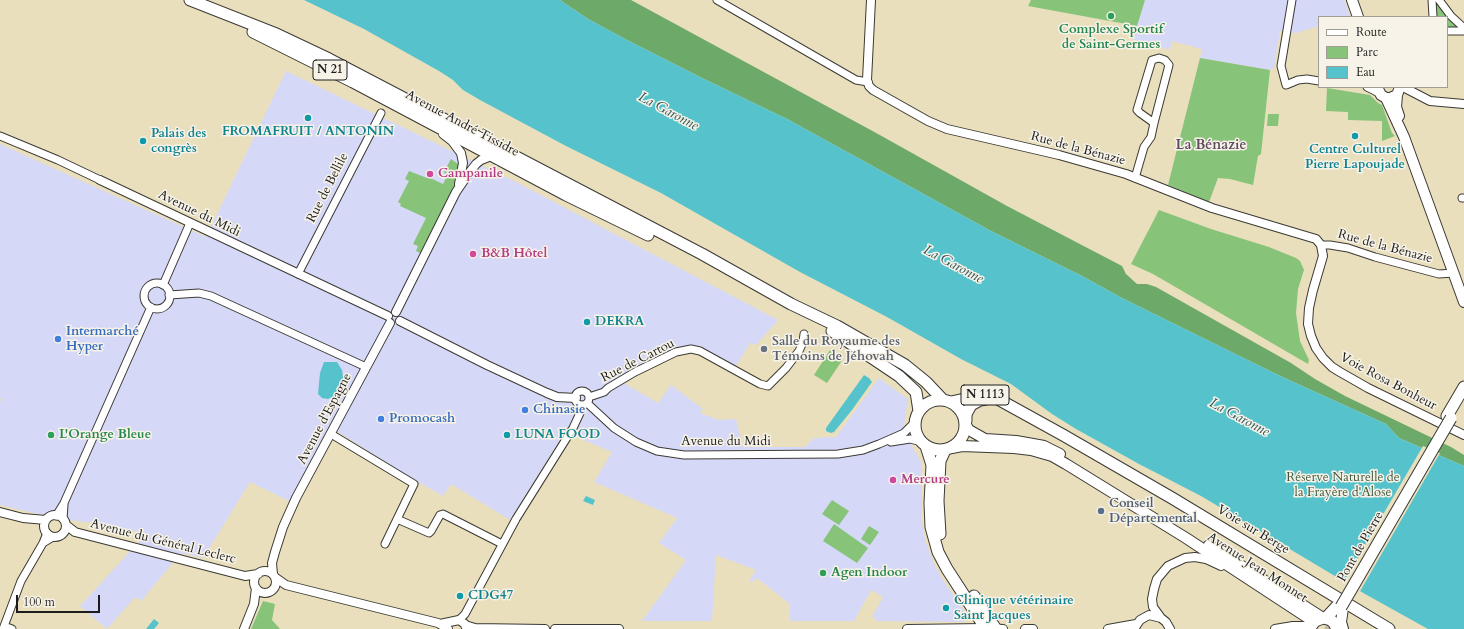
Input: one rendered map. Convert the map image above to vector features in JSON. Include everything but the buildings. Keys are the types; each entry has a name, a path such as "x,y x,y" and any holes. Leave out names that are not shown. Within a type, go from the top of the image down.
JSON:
{"main road":[{"name":"Avenue André Tissidre","path":"182,0 257,34 491,156 636,228 731,271"},
{"name":"Avenue André Tissidre","path":"190,0 274,33 329,59 702,254 791,304 837,326 900,362 917,374 947,401"},
{"path":"1352,0 1358,16"},
{"path":"1381,93 1394,97 1401,90"},
{"path":"1401,90 1396,107 1402,124 1404,137"},
{"path":"1381,93 1404,137 1453,273 1461,283 1464,302"},
{"name":"Avenue André Tissidre","path":"791,304 893,371 916,392 919,411"},
{"path":"1449,417 1464,387"},
{"name":"N 1113","path":"947,401 977,395 990,395 1016,410"},
{"name":"N 1113","path":"966,423 966,414 969,409 980,400 986,399 994,401 1016,410"},
{"path":"924,444 936,451 949,449 958,444 965,432 966,423 960,410 947,401 929,403 919,411 914,423 915,431 924,444 932,465 930,503 931,527 938,552 947,569 997,629"},
{"path":"1449,417 1462,401"},
{"name":"Voie sur Berge","path":"1016,410 1063,435 1159,491 1390,629"},
{"name":"Pont de Pierre","path":"1339,628 1335,620 1341,607 1449,417"},
{"name":"Avenue Jean Monnet","path":"966,423 968,430 985,439 1016,441 1044,446 1089,470 1157,514 1309,622"},
{"name":"Avenue Jean Monnet","path":"949,449 962,446 1014,448 1031,450 1052,456 1186,538 1309,622"},
{"path":"949,449 940,462 938,501 940,536 947,555 953,565 997,629"},
{"path":"1157,514 1186,530 1334,623 1339,628"},
{"name":"Pont de Pierre","path":"1309,622 1325,618 1341,607"}],"street":[{"name":"Rue de la Bénazie","path":"717,0 856,80 868,82 872,90 936,125 956,132 1059,154 1135,178 1219,210 1316,240 1321,245 1348,248 1375,257 1439,274 1453,273"},
{"path":"868,82 871,0"},
{"path":"1292,0 1281,66 1286,84 1307,79 1318,81"},
{"path":"1432,0 1433,16"},
{"path":"1439,0 1451,16 1464,28"},
{"path":"1448,30 1464,32"},
{"path":"1135,178 1144,147 1151,137 1169,65 1165,60 1159,58 1152,60 1137,110 1154,123"},
{"path":"1369,88 1381,93"},
{"path":"1401,90 1430,101 1464,104"},
{"path":"388,101 452,141 461,153 463,171 456,192"},
{"name":"Rue de Bellile","path":"298,274 381,113"},
{"name":"Avenue du Midi","path":"0,136 58,160 298,274 389,320"},
{"path":"400,321 395,324 389,320 392,312 396,312 456,192 476,164 491,156"},
{"path":"163,285 190,223"},
{"name":"Voie Rosa Bonheur","path":"1321,245 1323,256 1311,296 1308,324 1313,342 1323,358 1332,366 1368,388 1464,435"},
{"path":"152,284 163,285 167,289 169,296 167,303 160,308 151,307 144,299 145,291 152,284"},
{"path":"169,296 199,293 211,296 366,368"},
{"path":"63,534 65,531 62,520 64,502 151,307"},
{"path":"396,312 400,317 400,321"},
{"name":"Avenue d'Espagne","path":"275,552 283,527 296,498 366,368 389,320"},
{"path":"400,321 471,357 557,397 576,398 578,394 586,392 586,402 576,424 516,519 502,544 465,624"},
{"name":"Rue de Cartou","path":"586,402 635,372 676,352 691,349 700,351 760,384 768,386 786,368 799,351 803,342 804,334"},
{"name":"Avenue du Midi","path":"576,398 576,402 586,402 614,428 645,447 665,453 684,455 835,454 863,450 879,444 904,433 914,423"},
{"path":"331,434 414,484 385,544"},
{"name":"Avenue du Midi","path":"879,444 910,439 924,444"},
{"path":"0,512 22,518 48,530"},
{"path":"397,519 429,533 440,515 443,514 502,544"},
{"path":"12,629 3,628 21,581 43,543 52,516 62,520"},
{"name":"Avenue du Général Leclerc","path":"62,520 75,532"},
{"name":"Avenue du Général Leclerc","path":"48,530 60,536 75,532 245,576 259,573"},
{"path":"244,629 254,602 255,585 259,573 270,563 275,552"},
{"path":"254,602 270,591 276,583 272,563 275,552"},
{"path":"1170,629 1153,607 1152,599 1157,579 1168,566 1185,558 1195,557 1219,564 1309,622"},
{"path":"259,573 267,571 286,585 440,624 545,629"},
{"name":"Avenue du Général Leclerc","path":"245,576 255,585"},
{"path":"255,585 262,592 270,591 286,585"},
{"path":"1108,629 1135,626 1144,617 1150,616 1161,618"},
{"path":"1275,629 1309,622"},
{"path":"440,624 449,629 450,624 465,624"},
{"path":"555,629 619,629"},
{"path":"907,629 997,629"},
{"path":"1025,629 1033,629"}],"shaded area":[{"path":"1145,0 1344,0 1350,16 1318,16 1318,26 1296,33 1280,31 1274,68 1270,70 1200,58 1202,49 1172,41 1170,50 1132,39"},
{"path":"286,71 516,182 778,320 756,345 750,343 736,366 695,345 684,346 671,350 617,379 658,403 671,385 703,409 700,413 719,420 736,419 743,447 805,447 814,438 836,437 879,378 908,399 904,426 911,444 922,464 922,524 926,543 934,564 943,580 967,615 964,622 875,621 875,618 872,617 883,597 871,590 854,621 790,621 790,604 757,578 752,582 749,581 756,570 716,555 712,621 642,621 686,560 659,543 677,518 594,482 612,452 565,432 510,520 451,484 443,496 401,472 330,427 291,502 250,482 203,558 181,553 141,601 135,597 107,629 80,606 146,534 107,524 76,521 0,505 0,144 206,237"}],"green space":[{"path":"560,0 631,0 1007,206 1122,266 1126,274 1137,284 1147,284 1156,287 1291,363 1345,396 1451,447 1464,455 1464,466 1399,438 1386,424 1278,375 991,231 787,119 627,40 588,19"},
{"name":"Complexe Sportif de Saint-Germes","path":"1031,0 1145,0 1137,26 1028,6"},
{"path":"1434,0 1437,0 1463,28 1448,28 1448,16 1435,16"},
{"path":"1200,58 1270,70 1261,154 1258,156 1253,185 1230,179 1218,178 1209,202 1168,185"},
{"path":"1327,88 1370,95 1382,105 1392,133 1395,136 1382,141 1382,121 1348,120 1348,112 1326,111"},
{"path":"1268,114 1279,114 1278,126 1267,126"},
{"path":"451,159 458,164 460,172 455,187 423,253 420,253 416,251 418,246 413,244 426,218 400,206 401,204 398,202 409,181 405,179 409,171 443,184 447,176 444,172"},
{"path":"1159,210 1211,229 1269,247 1300,261 1304,270 1298,289 1296,313 1300,341 1309,360 1308,364 1153,274 1131,264"},
{"path":"830,350 843,359 827,383 814,375"},
{"path":"832,500 849,511 839,525 822,514"},
{"path":"834,524 868,548 857,563 823,541"},
{"path":"869,526 879,532 870,545 861,539"},
{"path":"263,601 275,604 272,620 280,629 251,629"}],"water":[{"name":"Réserve Naturelle de la Frayère d'Alose","path":"304,0 560,0 588,19 627,40 787,119 991,231 1278,375 1386,424 1399,438 1464,466 1464,629 1428,629 1365,594 1201,496 1076,429 1052,414 1011,384 961,359 887,317 800,272 661,193 566,146 480,100 463,90 453,80 439,71 364,29"},
{"path":"324,362 337,362 342,370 343,377 343,383 339,389 334,396 328,399 322,398 318,394 320,373"},
{"path":"864,375 872,382 834,432 831,433 826,431 826,428"},
{"path":"586,496 595,500 593,505 583,501"},
{"path":"154,619 159,623 154,629 146,629"}],"pier":[{"path":"1423,446 1440,453 1359,593 1343,583"}],"tunnel":[{"path":"1314,617 1332,629"}],"place":[{"name":"Complexe Sportif de Saint-Germes","path":"1111,16"},
{"name":"FROMAFRUIT / ANTONIN","path":"308,118"},
{"name":"Centre Culturel Pierre Lapoujade","path":"1355,136"},
{"name":"Palais des congrès","path":"143,141"},
{"name":"Campanile","path":"430,174"},
{"name":"B&B Hôtel","path":"473,254"},
{"name":"DEKRA","path":"587,322"},
{"name":"Intermarché Hyper","path":"58,339"},
{"name":"Salle du Royaume des Témoins de Jéhovah","path":"764,349"},
{"name":"Chinasie","path":"525,410"},
{"name":"Promocash","path":"381,419"},
{"name":"L'Orange Bleue","path":"51,435"},
{"name":"LUNA FOOD","path":"507,435"},
{"name":"Mercure","path":"893,480"},
{"name":"Conseil Départemental","path":"1101,511"},
{"name":"Agen Indoor","path":"823,573"},
{"name":"CDG47","path":"460,596"},
{"name":"Clinique vétérinaire Saint Jacques","path":"946,608"}],"district":[{"name":"La Bénazie","path":"1211,146"}],"water label":[{"name":"La Garonne","path":"668,112"},
{"name":"La Garonne","path":"953,265"},
{"name":"La Garonne","path":"1239,418"}]}
